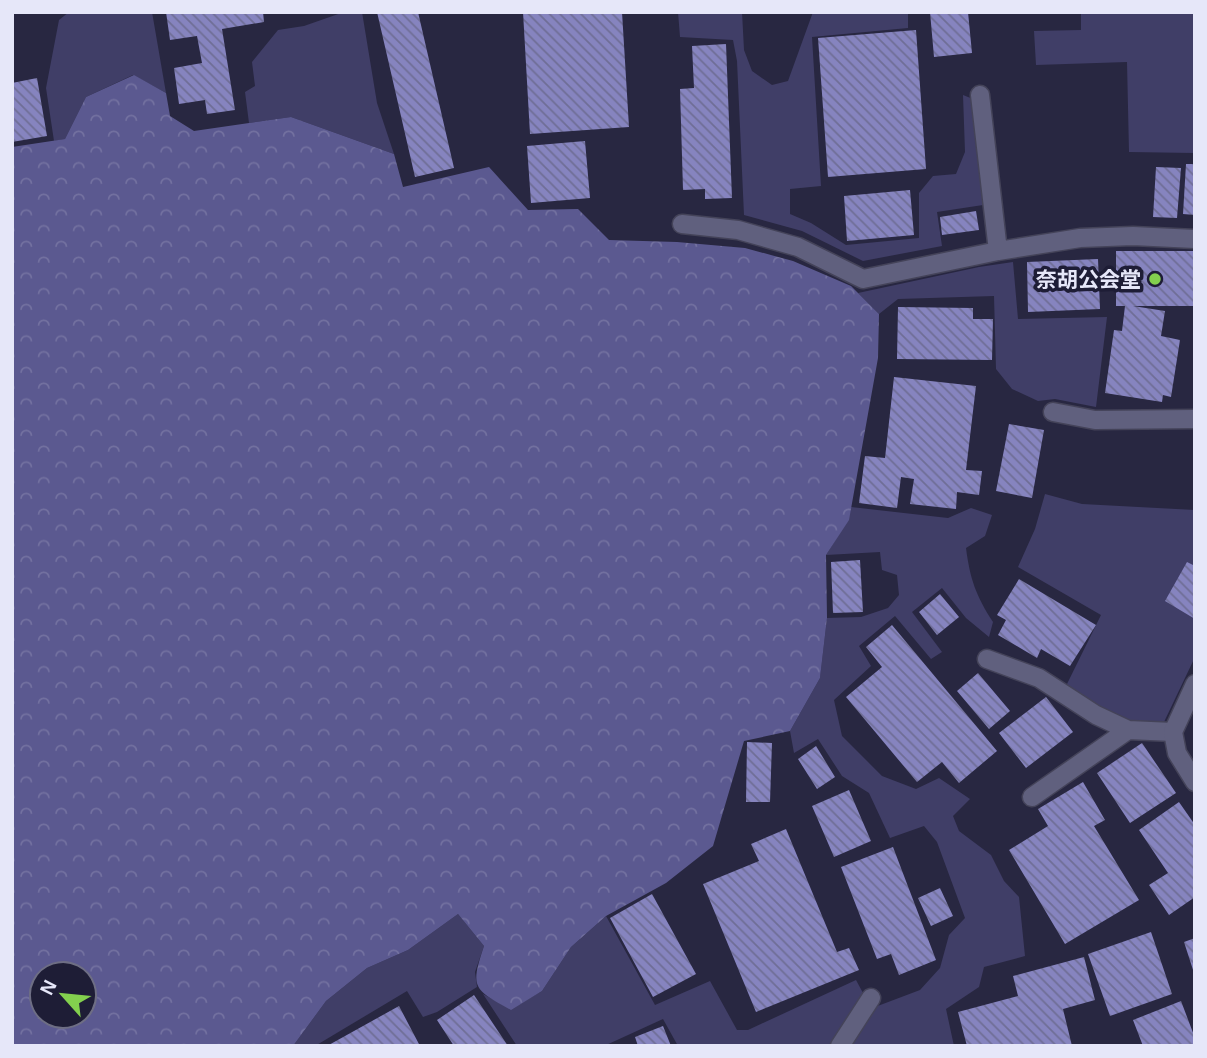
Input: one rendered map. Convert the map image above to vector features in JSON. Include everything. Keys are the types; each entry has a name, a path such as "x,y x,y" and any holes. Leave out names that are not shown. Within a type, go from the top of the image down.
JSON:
{"street":[{"path":"980,95 998,251"},
{"path":"681,224 738,230 798,247 863,278 1080,238 1133,236 1195,239"},
{"path":"1053,412 1095,420 1195,419"},
{"path":"987,659 1040,678 1096,715 1128,730 1172,732"},
{"path":"1195,684 1172,732 1177,753 1195,782"},
{"path":"1032,797 1128,730"},
{"path":"840,1046 871,998"}],"shaded area":[{"path":"69,12 152,12 166,93 133,75 86,97 65,139 54,141 46,88 59,20"},
{"path":"344,12 362,12 377,103 394,154 291,117 249,123 245,92 255,86 252,62 278,30 304,26"},
{"path":"678,12 742,12 744,50 752,71 772,85 788,81 813,12 908,12 908,28 812,37 821,186 790,189 790,214 811,223 846,245 919,238 919,193 933,176 956,174 965,152 963,95 973,99 983,205 937,212 942,246 863,261 802,231 744,215 737,61 733,40 680,37"},
{"path":"1081,12 1195,12 1195,153 1129,152 1127,62 1036,65 1034,31 1081,30"},
{"path":"1013,262 1018,319 1107,317 1096,407 1055,399 1038,401 1012,389 996,369 994,296 898,299 879,314 858,293"},
{"path":"1045,494 1082,504 1195,510 1195,657 1164,722 1131,721 1066,686 1101,615 1018,567 1035,529"},
{"path":"851,507 948,518 971,508 992,515 985,536 966,548 975,587 993,622 989,637 966,618 942,588 912,612 942,652 931,659 895,616 859,646 871,666 834,700 842,736 882,776 916,789 939,778 970,799 953,816 959,831 991,855 1004,881 1019,897 1025,956 984,967 979,987 946,1009 954,1046 851,1046 875,1007 920,990 940,968 949,935 965,918 937,842 924,826 890,838 869,793 842,776 818,739 794,753 790,731 820,678 827,618 861,617 888,608 899,595 897,575 882,570 880,552 826,555 848,520"},
{"path":"458,914 484,946 475,972 477,987 437,1012 423,1017 407,991 315,1046 293,1046 326,1001 367,968 408,950"},
{"path":"606,916 655,1005 710,981 737,1030 748,1030 856,980 863,993 829,1046 678,1046 663,1019 604,1046 517,1046 483,994 511,1009 542,991 571,947"}],"green space":[{"path":"134,75 166,93 170,116 194,131 291,117 394,154 403,187 489,167 528,210 578,209 609,240 745,248 793,261 851,286 879,314 878,358 849,520 826,555 827,618 820,678 790,731 744,741 713,846 666,883 606,916 571,947 542,991 511,1010 482,992 478,986 477,971 484,946 458,914 408,950 367,968 326,1001 293,1046 12,1046 12,147 65,139 86,97"}],"building":[{"path":"166,12 263,12 264,22 222,29 235,110 207,114 205,100 179,104 174,68 202,63 197,36 170,40"},
{"path":"377,12 418,12 454,168 415,177"},
{"path":"523,12 622,12 629,127 530,134"},
{"path":"930,12 968,12 972,53 934,57"},
{"path":"916,30 926,169 828,177 818,38"},
{"path":"726,44 732,198 705,199 705,189 683,190 680,89 694,88 692,46"},
{"path":"37,78 47,136 12,142 12,83"},
{"path":"585,141 590,198 531,203 527,146"},
{"path":"1186,164 1195,164 1195,215 1183,214"},
{"path":"1156,167 1181,168 1177,218 1153,217"},
{"path":"910,190 914,235 847,241 844,196"},
{"path":"976,211 979,230 942,235 940,217"},
{"path":"1116,251 1195,251 1195,306 1133,306 1165,311 1161,336 1180,340 1171,397 1163,395 1162,402 1105,393 1114,330 1122,331 1125,306 1116,306"},
{"path":"1098,259 1100,309 1028,312 1027,262"},
{"path":"898,307 973,308 973,319 993,319 992,360 897,359"},
{"path":"894,377 976,386 966,470 982,471 979,495 957,492 956,509 910,504 914,479 901,477 897,508 859,503 865,456 885,458"},
{"path":"1009,424 1044,430 1032,498 996,491"},
{"path":"860,560 863,612 833,613 831,562"},
{"path":"1187,562 1195,566 1195,619 1165,601"},
{"path":"1019,579 1096,625 1070,666 1041,649 1037,658 998,635 1006,620 997,615"},
{"path":"940,594 959,617 937,635 919,612"},
{"path":"892,625 997,751 959,783 942,762 917,782 846,697 882,667 866,647"},
{"path":"978,673 1010,711 989,729 957,691"},
{"path":"1046,697 1073,732 1026,768 999,733"},
{"path":"747,742 772,743 770,802 746,802"},
{"path":"1142,743 1176,793 1130,823 1097,773"},
{"path":"816,746 835,777 817,789 798,759"},
{"path":"1083,782 1105,820 1094,826 1139,900 1065,944 1009,850 1048,826 1038,809"},
{"path":"849,790 871,841 834,857 812,806"},
{"path":"1179,802 1195,825 1195,897 1169,915 1149,885 1168,873 1139,830"},
{"path":"786,829 837,952 849,948 859,970 756,1012 703,884 759,861 751,844"},
{"path":"893,847 936,960 899,975 891,954 877,959 841,867"},
{"path":"940,888 953,916 931,926 918,898"},
{"path":"652,894 696,974 653,997 610,918"},
{"path":"1151,932 1172,994 1110,1016 1088,954"},
{"path":"1195,938 1195,973 1194,973 1184,942"},
{"path":"1084,957 1095,1000 1063,1009 1072,1046 967,1046 958,1012 1018,996 1013,976"},
{"path":"474,995 508,1046 454,1046 437,1020"},
{"path":"1181,1001 1195,1038 1195,1046 1143,1046 1133,1020"},
{"path":"399,1006 420,1046 327,1046"},
{"path":"663,1026 671,1046 638,1046 635,1037"}],"place":[{"name":"奈胡公会堂","path":"1155,279"}]}
